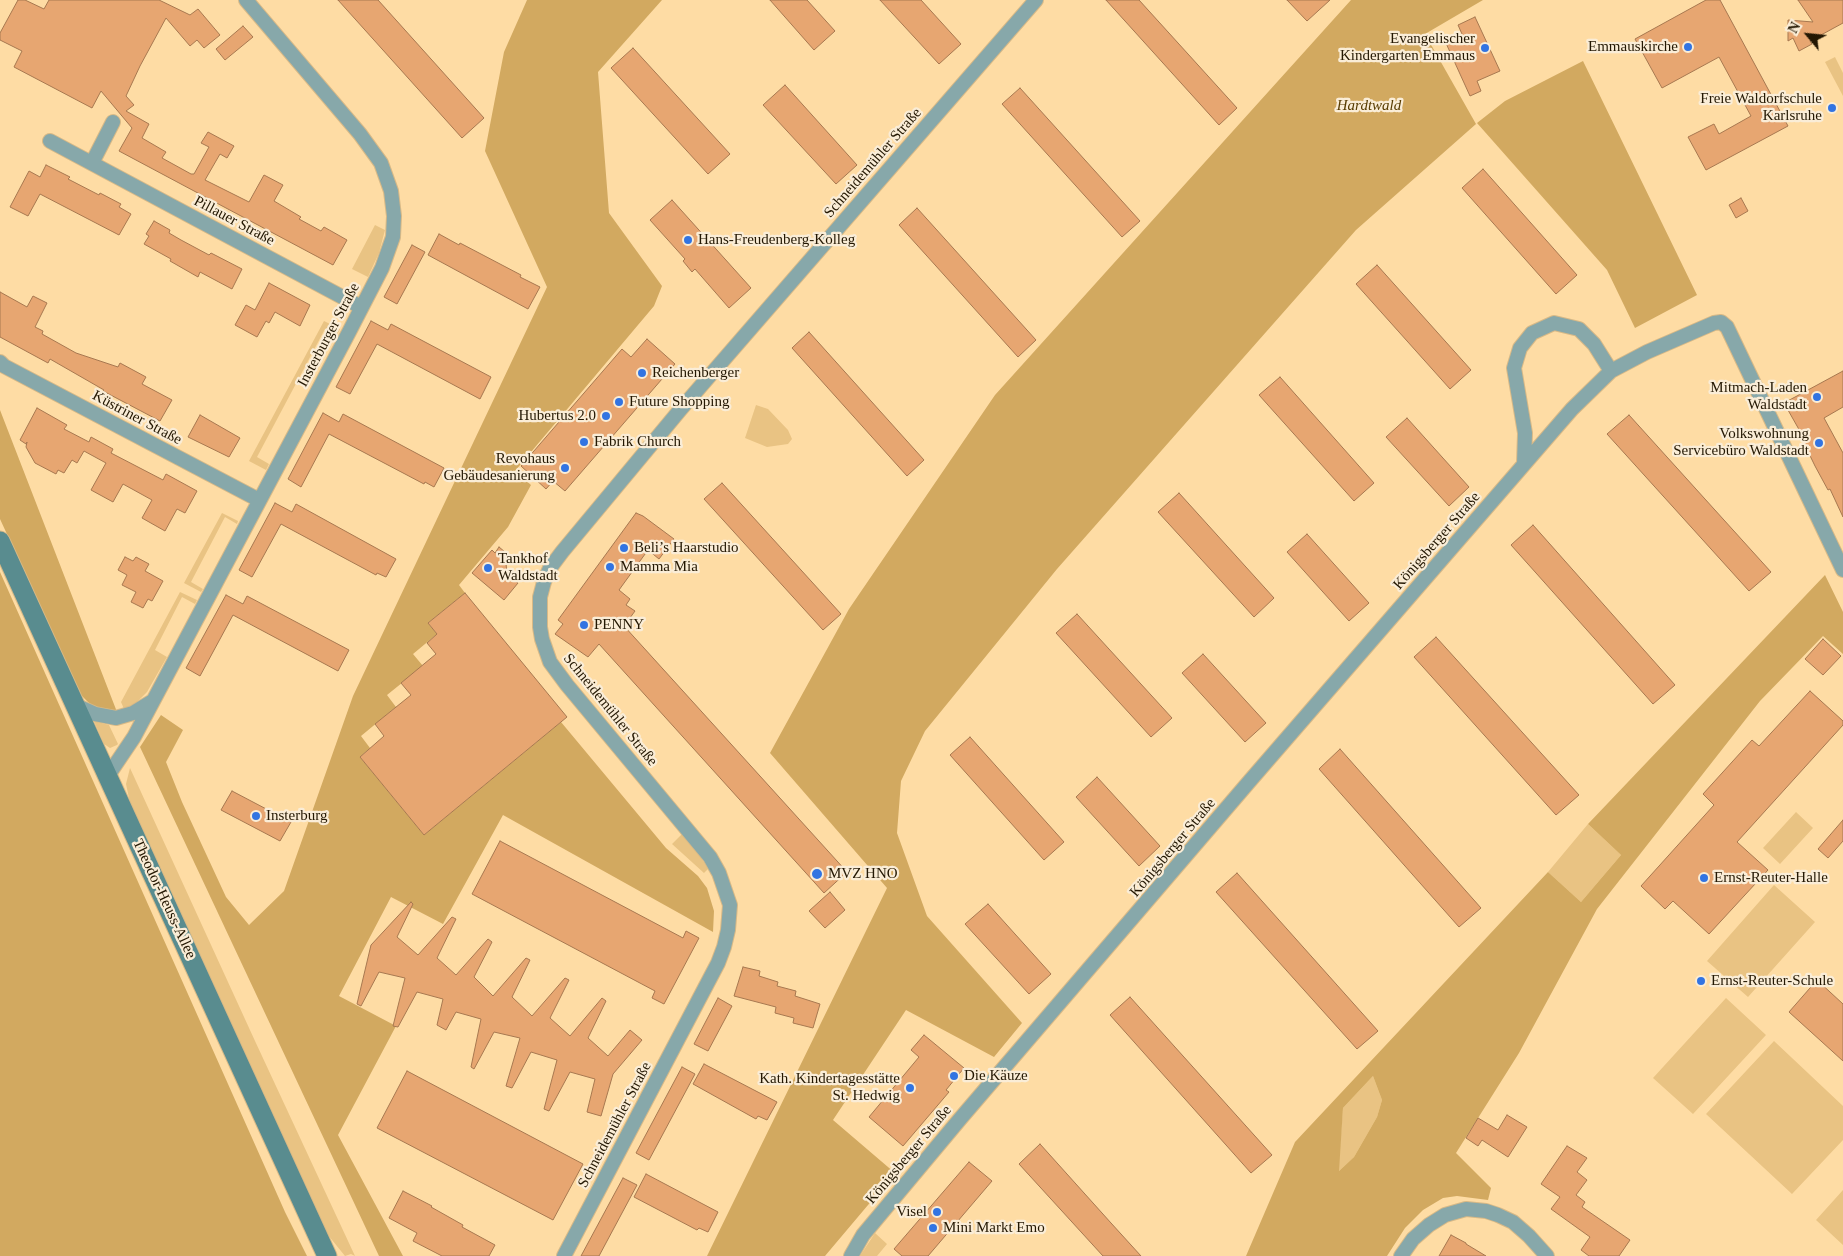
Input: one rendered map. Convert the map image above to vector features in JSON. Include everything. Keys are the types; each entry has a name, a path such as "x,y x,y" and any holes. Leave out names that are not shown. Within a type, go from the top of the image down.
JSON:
{"main road":[{"name":"Theodor-Heuss-Allee","path":"0,541 327,1256"}],"street":[{"name":"Insterburger Straße","path":"108,777 126,751 362,307 382,268 393,237 392,191 381,163 360,134 246,0"},
{"name":"Schneidemühler Straße","path":"564,1256 718,963 728,930 730,905 719,873 710,857 566,685 550,662 543,645 540,628 540,597 544,582 550,568 562,552 674,418 1036,0"},
{"path":"92,163 113,122"},
{"name":"Pillauer Straße","path":"50,141 362,307"},
{"path":"1524,464 1524,433 1514,368 1520,348 1532,333 1554,322 1579,329 1594,344 1611,371"},
{"name":"Königsberger Straße","path":"851,1256 863,1235 960,1119 1248,783 1572,409 1611,371 1647,352 1714,323 1721,322 1728,327 1843,570"},
{"name":"Küstriner Straße","path":"0,362 11,370 259,500"},
{"name":"Insterburger Straße","path":"75,705 95,714 116,718 133,713 153,700"},
{"path":"1401,1256 1413,1239 1429,1225 1445,1215 1466,1209 1486,1211 1513,1222 1547,1256"}],"shaded area":[{"path":"1835,57 1843,73 1843,96 1825,62"},
{"path":"375,225 385,230 379,253 368,277 352,269"},
{"path":"324,321 340,329 337,335 325,329 257,457 269,464 266,470 249,461"},
{"path":"756,405 768,409 788,430 792,439 788,444 767,447 745,438"},
{"path":"222,513 238,521 237,524 225,517 191,582 203,589 201,592 184,583"},
{"path":"180,592 197,600 195,604 182,597 155,650 167,657 147,692 135,704 124,709 121,702"},
{"path":"94,721 109,725 117,745 110,748 104,744"},
{"path":"130,768 355,1256 351,1254 345,1256 328,1235 130,803 126,784"},
{"path":"1796,812 1813,828 1780,864 1763,848"},
{"path":"1588,824 1621,855 1581,902 1548,872"},
{"path":"685,831 708,869 704,873 672,844"},
{"path":"1774,885 1815,922 1748,997 1707,961"},
{"path":"1726,998 1766,1035 1693,1114 1653,1078"},
{"path":"1774,1041 1843,1106 1843,1140 1792,1194 1706,1114"},
{"path":"1373,1076 1382,1100 1377,1117 1354,1157 1338,1172 1343,1108"},
{"path":"1843,1190 1843,1245 1816,1220"},
{"path":"875,1233 887,1244 877,1256 860,1256"}],"green space":[{"path":"527,0 662,0 598,72 609,213 662,286 654,306 515,471 531,485 508,527 459,585 465,593 428,623 437,634 413,654 423,666 387,695 396,707 361,736 370,748 360,757 424,835 561,722 666,848 698,876 707,888 714,911 713,932 503,815 443,924 391,897 339,996 396,1026 338,1135 403,1256 379,1256 140,747 161,715 183,730 166,762 182,802 226,897 249,925 284,891 353,696 547,287 485,151 504,52"},
{"name":"Hardtwald","path":"1351,0 1483,0 1425,34 1476,124 1356,230 1057,569 925,731 901,781 897,833 927,916 1022,1023 994,1057 906,1010 833,1120 895,1173 825,1256 707,1256 887,888 770,753 849,609 995,395"},
{"path":"1583,61 1697,295 1635,328 1607,270 1477,123 1505,101"},
{"path":"0,410 117,712 93,707 81,695 0,519"},
{"path":"0,572 285,1212 307,1256 0,1256"},
{"path":"1825,575 1843,612 1843,654 1823,636 1760,701 1597,909 1519,1053 1456,1153 1491,1188 1488,1200 1457,1196 1443,1198 1423,1210 1405,1228 1387,1256 1246,1256 1295,1142 1548,872 1581,902 1621,855 1588,824","holes":["1373,1076 1382,1100 1377,1117 1354,1157 1339,1171 1343,1108"]}],"building":[{"path":"18,0 25,0 44,9 49,0 159,0 190,15 198,9 220,35 204,48 197,40 190,46 166,18 126,96 134,105 126,111 149,124 142,138 166,152 162,158 191,174 194,174 209,147 201,143 208,132 234,146 227,158 220,154 205,180 249,202 264,175 283,185 274,201 301,217 299,219 321,231 324,227 347,240 333,265 119,151 132,128 101,91 92,108 14,67 22,51 0,40 0,33"},
{"path":"338,0 378,0 484,118 462,138"},
{"path":"770,0 807,0 835,31 814,50"},
{"path":"880,0 921,0 961,44 939,64"},
{"path":"1106,0 1139,0 1237,108 1219,125"},
{"path":"1287,0 1330,0 1307,21"},
{"path":"1706,0 1720,0 1788,126 1706,170 1688,137 1714,124 1719,134 1751,116 1719,57 1662,88 1635,39"},
{"path":"1798,0 1843,0 1843,23 1810,41 1812,44 1799,51 1793,38 1788,41 1788,20 1813,22"},
{"path":"1475,17 1500,71 1477,81 1481,91 1470,96 1445,41 1462,34 1458,25"},
{"path":"243,26 253,37 225,60 216,49"},
{"path":"633,48 730,154 708,174 611,68"},
{"path":"785,85 857,165 836,184 763,105"},
{"path":"1020,88 1140,221 1122,237 1002,104"},
{"path":"46,165 70,177 68,179 121,204 119,207 131,214 119,235 40,194 28,216 10,207 29,171 40,177"},
{"path":"1483,169 1577,275 1556,294 1462,188"},
{"path":"1741,198 1748,211 1736,218 1729,205"},
{"name":"Hans-Freudenberg-Kolleg","path":"672,200 751,288 729,308 695,269 692,272 683,261 685,259 650,220"},
{"path":"917,208 1036,340 1018,357 899,225"},
{"path":"154,221 170,230 169,233 181,240 209,255 211,253 242,269 232,289 200,272 198,277 144,244 149,236 146,234"},
{"path":"439,234 521,275 520,277 540,287 528,309 428,255"},
{"path":"412,245 425,252 397,304 384,297"},
{"path":"1377,265 1471,370 1450,389 1356,284"},
{"path":"269,283 310,305 300,326 275,312 269,323 266,321 257,337 235,325 246,305 255,310"},
{"path":"0,292 27,307 33,296 47,303 35,327 43,331 42,334 76,353 118,367 120,363 146,377 142,384 172,400 160,421 103,391 50,359 48,363 0,337"},
{"path":"371,321 388,330 391,324 491,377 480,399 377,344 350,394 336,387"},
{"path":"809,332 924,460 907,476 792,348"},
{"path":"647,339 675,364 565,491 553,481 546,489 521,466 622,349 631,357"},
{"path":"1843,371 1843,407 1824,418 1843,453 1843,517 1784,403"},
{"path":"1280,377 1374,483 1354,501 1259,395"},
{"path":"37,408 67,425 64,429 89,442 91,437 113,449 111,453 163,480 166,474 197,491 185,513 177,509 165,531 142,518 152,500 123,484 113,502 91,490 106,463 84,451 77,463 72,460 64,473 58,470 56,474 35,463 26,447 27,442 26,444 20,440"},
{"path":"323,413 339,422 343,414 444,468 434,487 425,482 424,484 329,434 301,487 288,479"},
{"path":"200,415 240,438 229,457 188,437"},
{"path":"1629,415 1771,572 1749,591 1607,434"},
{"path":"1407,418 1469,487 1449,506 1386,437"},
{"path":"722,483 841,614 823,630 704,499"},
{"path":"1179,493 1274,598 1254,617 1158,512"},
{"path":"275,503 292,512 296,504 396,559 386,577 377,573 376,575 281,524 252,577 239,570"},
{"path":"636,513 674,539 659,559 648,550 619,590 630,599 626,605 635,611 624,626 847,872 824,893 599,644 588,657 555,634 563,624 558,620"},
{"path":"1533,525 1675,685 1653,704 1511,545"},
{"path":"1307,534 1369,603 1349,621 1287,552"},
{"path":"499,547 511,557 506,563 507,574 518,583 504,600 472,573 492,550 495,553"},
{"path":"125,557 133,561 136,557 149,564 145,571 163,581 152,601 148,599 143,608 131,602 136,592 122,585 127,575 118,570"},
{"path":"465,593 567,717 424,835 360,757 384,736 375,724 411,695 401,683 436,654 427,643 437,634 428,623"},
{"path":"226,595 243,604 247,596 349,650 338,671 233,615 200,676 186,668"},
{"path":"1077,614 1172,718 1151,737 1056,633"},
{"path":"1436,637 1579,795 1556,815 1414,657"},
{"path":"1823,639 1841,656 1823,675 1805,659"},
{"path":"1203,654 1266,723 1245,742 1182,673"},
{"path":"1810,691 1843,721 1843,725 1737,842 1768,870 1709,934 1673,901 1665,909 1641,886 1714,805 1703,794 1752,740 1759,746"},
{"path":"970,737 1064,842 1044,860 950,755"},
{"path":"1340,749 1481,908 1459,927 1319,769"},
{"path":"1097,777 1160,846 1139,866 1076,797"},
{"name":"Insterburg","path":"232,791 291,822 280,841 221,810"},
{"path":"1843,820 1843,841 1828,858 1818,849"},
{"path":"500,841 683,938 686,931 699,938 664,1004 652,998 655,991 472,894"},
{"path":"1237,873 1378,1031 1357,1049 1216,892"},
{"path":"830,892 845,910 825,928 809,911"},
{"path":"411,902 413,904 397,937 418,955 452,917 456,919 437,958 456,975 488,939 492,942 474,977 493,996 526,958 530,960 512,997 532,1016 565,978 569,980 550,1018 570,1036 602,998 606,1001 588,1038 608,1056 630,1030 642,1040 613,1074 601,1116 587,1112 595,1079 570,1072 549,1111 544,1109 557,1060 531,1052 512,1088 506,1086 520,1038 494,1032 474,1069 471,1067 481,1019 456,1012 446,1030 437,1025 443,999 417,992 398,1027 393,1026 405,978 379,972 361,1006 357,1004 371,945"},
{"path":"988,904 1051,974 1029,994 965,924"},
{"path":"743,967 760,971 759,976 778,982 777,986 796,991 795,996 820,1004 813,1028 793,1023 794,1018 775,1013 776,1007 734,996"},
{"path":"1817,980 1843,1004 1843,1061 1789,1012"},
{"path":"1130,997 1272,1155 1251,1173 1110,1015"},
{"path":"718,998 732,1006 708,1051 694,1044"},
{"path":"924,1035 964,1068 946,1090 949,1092 903,1146 869,1117 919,1057 911,1050"},
{"path":"704,1064 777,1102 767,1120 758,1116 756,1119 693,1084"},
{"path":"682,1067 695,1074 649,1160 636,1153"},
{"path":"407,1071 583,1164 553,1220 377,1128"},
{"path":"1507,1115 1527,1127 1508,1157 1482,1140 1478,1146 1466,1138 1478,1118 1498,1130"},
{"path":"1040,1144 1141,1256 1103,1256 1019,1164"},
{"path":"1567,1146 1587,1158 1577,1172 1587,1180 1576,1195 1585,1202 1582,1207 1630,1240 1619,1256 1589,1256 1581,1250 1590,1237 1551,1209 1560,1197 1541,1184"},
{"path":"969,1162 992,1181 928,1256 902,1256 894,1249"},
{"path":"646,1174 718,1212 708,1232 699,1228 697,1230 634,1197"},
{"path":"623,1178 637,1185 599,1256 581,1256"},
{"path":"403,1191 432,1206 463,1225 462,1227 495,1245 489,1256 442,1256 413,1241 417,1233 389,1218"},
{"path":"1451,1235 1466,1243 1486,1256 1439,1256"}],"place":[{"name":"Emmauskirche","path":"1688,47"},
{"name":"Evangelischer Kindergarten Emmaus","path":"1485,48"},
{"name":"Freie Waldorfschule Karlsruhe","path":"1832,108"},
{"name":"Hans-Freudenberg-Kolleg","path":"688,240"},
{"name":"Reichenberger","path":"642,373"},
{"name":"Mitmach-Laden Waldstadt","path":"1817,397"},
{"name":"Future Shopping","path":"619,402"},
{"name":"Hubertus 2.0","path":"606,416"},
{"name":"Fabrik Church","path":"584,442"},
{"name":"Volkswohnung Servicebüro Waldstadt","path":"1819,443"},
{"name":"Revohaus Gebäudesanierung","path":"565,468"},
{"name":"Beli’s Haarstudio","path":"624,548"},
{"name":"Mamma Mia","path":"610,567"},
{"name":"Tankhof Waldstadt","path":"488,568"},
{"name":"PENNY","path":"584,625"},
{"name":"Insterburg","path":"256,816"},
{"name":"MVZ HNO","path":"817,874"},
{"name":"Ernst-Reuter-Halle","path":"1704,878"},
{"name":"Ernst-Reuter-Schule","path":"1701,981"},
{"name":"Die Käuze","path":"954,1076"},
{"name":"Kath. Kindertagesstätte St. Hedwig","path":"910,1088"},
{"name":"Visel","path":"937,1212"},
{"name":"Mini Markt Emo","path":"933,1228"}]}
